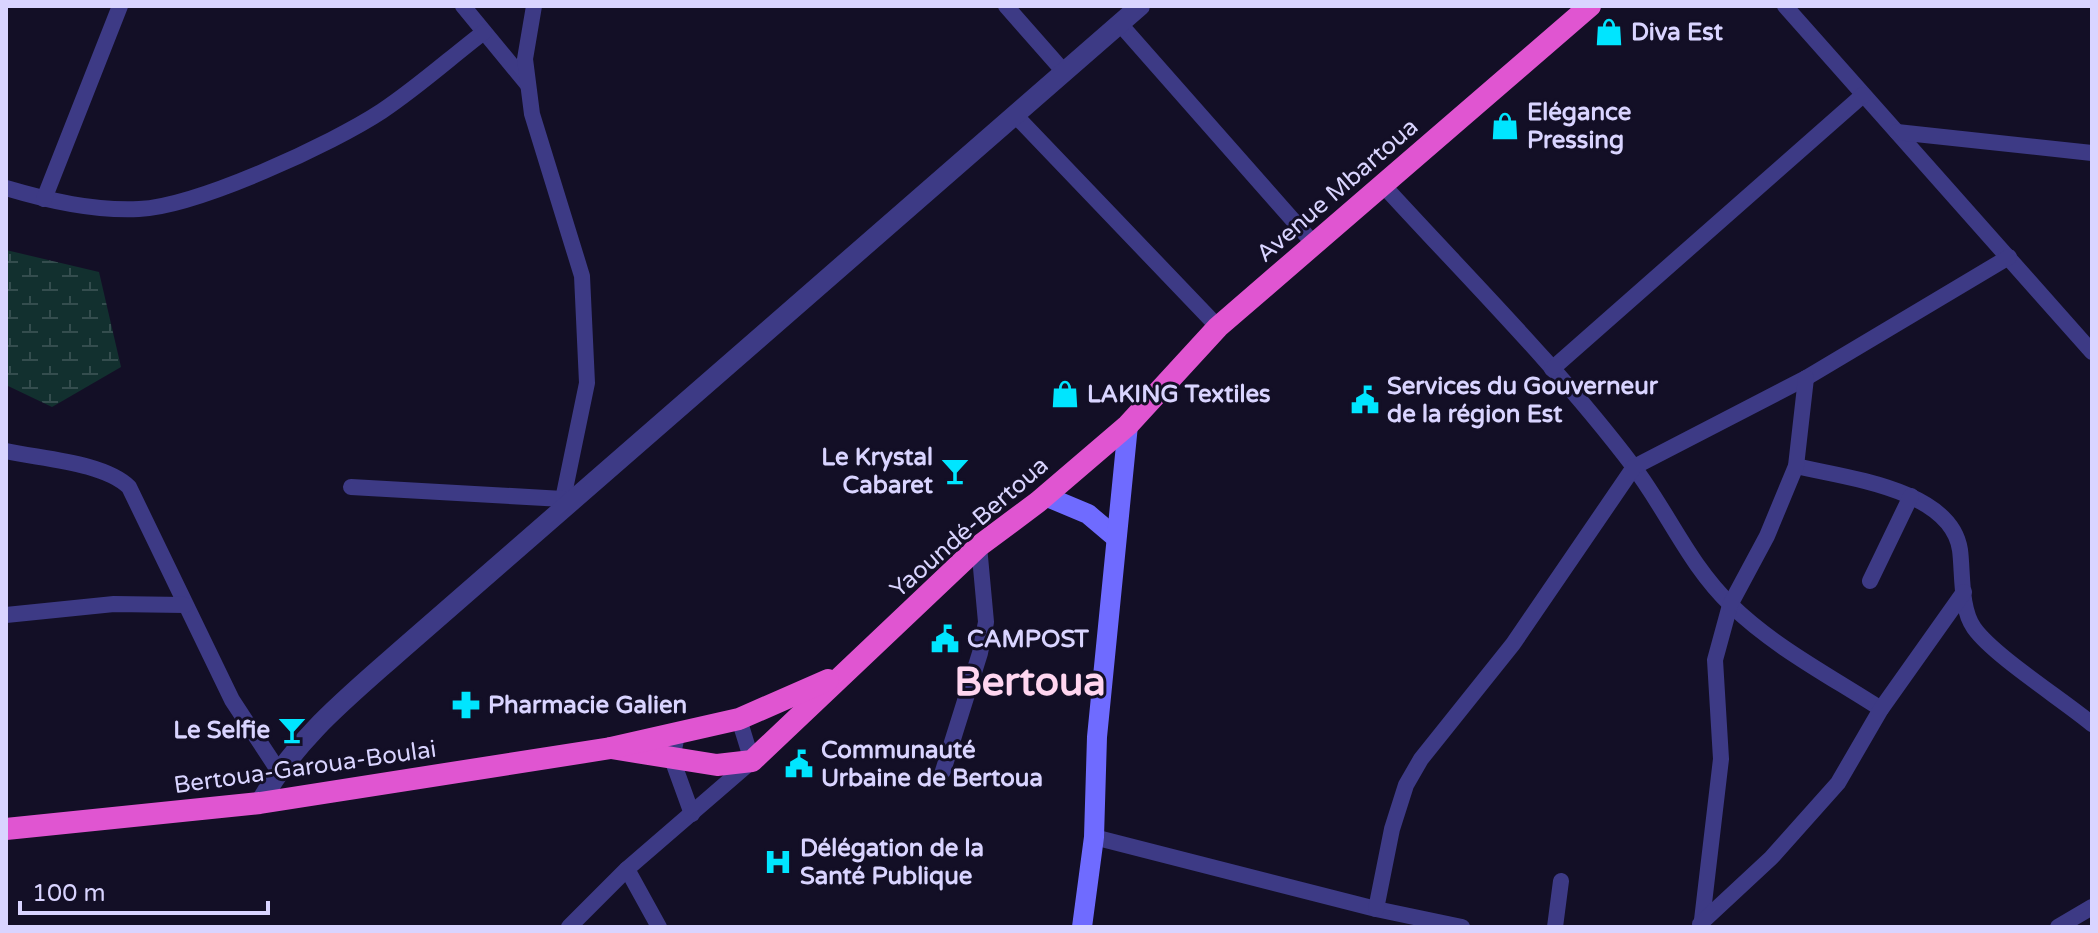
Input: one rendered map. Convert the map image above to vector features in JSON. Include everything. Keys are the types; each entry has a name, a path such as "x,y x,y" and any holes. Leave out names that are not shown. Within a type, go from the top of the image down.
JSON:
{"highway":[{"name":"Avenue Mbartoua","path":"1128,425 1218,327 1590,6"},
{"name":"Yaoundé-Bertoua","path":"752,761 979,546 1038,502 1128,425"},
{"name":"Yaoundé-Bertoua","path":"739,719 847,671"},
{"name":"Bertoua-Garoua-Boulai","path":"6,829 260,803 611,748 739,719"},
{"name":"Bertoua-Garoua-Boulai","path":"611,748 653,752 672,759 717,765 752,761"}],"main road":[{"path":"1082,927 1094,837 1097,737 1114,536 1128,425"},
{"path":"1038,502 1045,496 1067,502 1114,536"}],"street":[{"path":"44,199 120,6"},
{"path":"463,6 529,87"},
{"path":"534,6 525,59 532,114 582,276 587,383 567,500"},
{"path":"1006,6 1065,73"},
{"path":"260,803 278,770 313,729 567,500 1140,6"},
{"path":"1785,6 2092,352"},
{"path":"1120,24 1314,244"},
{"path":"6,188 85,207 142,209 195,196 260,172 381,112 484,32"},
{"path":"1552,369 1863,95"},
{"path":"1016,116 1218,327"},
{"path":"1897,132 2092,153"},
{"path":"1383,185 1552,369 1634,467 1694,565 1730,605 1761,631 1881,709"},
{"path":"1376,909 1392,829 1406,785 1421,759 1513,644 1634,467 1806,378 2009,257"},
{"path":"1700,924 1721,759 1713,684 1715,660 1730,605 1767,536 1796,466 1806,378"},
{"path":"6,451 118,476 129,487 232,700 278,770"},
{"path":"1796,466 1911,496 1948,521 1958,537 1964,592 1972,625 1990,645 2092,724"},
{"path":"351,487 567,500"},
{"path":"1870,581 1911,496"},
{"path":"943,771 980,653 986,622 979,546"},
{"path":"1700,924 1771,858 1838,783 1881,709 1964,592"},
{"path":"6,615 114,604 185,605"},
{"path":"569,927 627,869 752,761 739,719"},
{"path":"677,735 672,759 692,814"},
{"path":"1094,837 1376,909 1462,927"},
{"path":"627,869 659,927"},
{"path":"1555,927 1561,881"},
{"path":"2058,927 2092,907"}],"green space":[{"path":"6,250 99,272 121,367 52,407 6,385"}],"place":[{"name":"Diva Est","path":"1609,32"},
{"name":"Elégance Pressing","path":"1505,126"},
{"name":"LAKING Textiles","path":"1065,394"},
{"name":"Services du Gouverneur de la région Est","path":"1365,400"},
{"name":"Le Krystal Cabaret","path":"955,471"},
{"name":"CAMPOST","path":"945,639"},
{"name":"Pharmacie Galien","path":"466,705"},
{"name":"Le Selfie","path":"292,730"},
{"name":"Communauté Urbaine de Bertoua","path":"799,764"},
{"name":"Délégation de la Santé Publique","path":"778,862"}],"district":[{"name":"Bertoua","path":"1030,681"}]}
